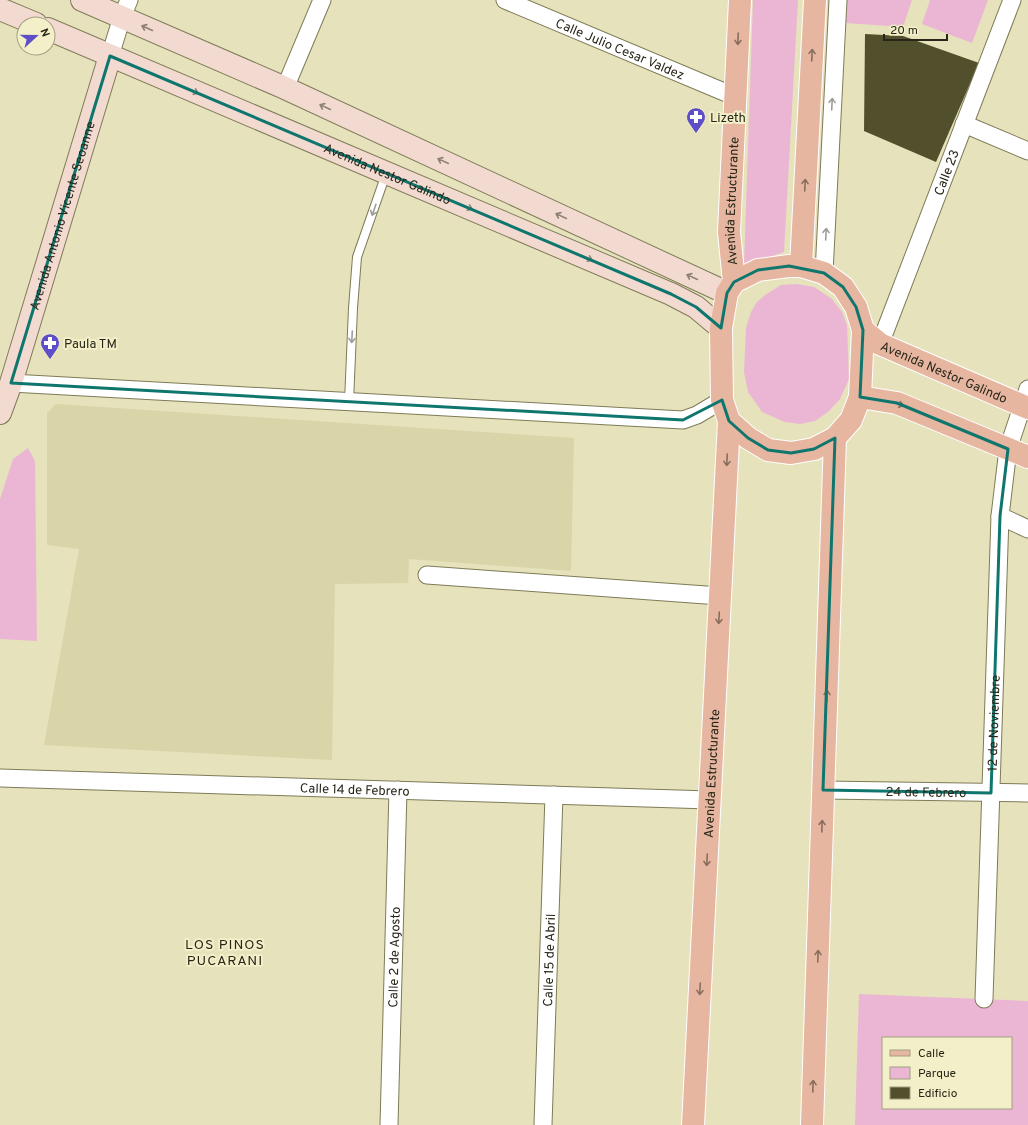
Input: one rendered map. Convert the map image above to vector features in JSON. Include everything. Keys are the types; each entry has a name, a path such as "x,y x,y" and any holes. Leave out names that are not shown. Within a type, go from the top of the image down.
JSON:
{"main road":[{"path":"82,0 126,8 285,88 730,287 758,270 789,266 801,266 824,273 843,287 856,307 863,330 860,397 851,420 835,438 814,449 791,453 768,450 748,438 729,421"},
{"name":"Avenida Estructurante","path":"693,1125 729,421 722,400 720,328 730,287 729,232 740,0"},
{"path":"801,266 815,0"},
{"path":"0,9 17,16"},
{"name":"Avenida Nestor Galindo","path":"56,32 671,294 696,307 720,328"},
{"name":"Avenida Antonio Vicente Seoanne","path":"0,413 11,383 110,56"},
{"name":"Avenida Nestor Galindo","path":"863,330 880,344 1026,401"},
{"path":"860,397 897,402 1028,457"},
{"path":"812,1125 835,438"}],"street":[{"path":"285,88 322,0"},
{"name":"Calle Julio Cesar Valdez","path":"505,0 736,97"},
{"path":"824,273 838,0"},
{"name":"Calle 23","path":"880,344 1012,0"},
{"name":"Avenida Antonio Vicente Seoanne","path":"110,56 126,8"},
{"path":"964,124 1028,151"},
{"path":"11,383 683,420 697,415 722,400"},
{"name":"12 de Noviembre","path":"984,999 1000,516 1008,449 1026,401"},
{"path":"1000,516 1028,529"},
{"path":"427,575 720,596"},
{"name":"Calle 14 de Febrero","path":"0,778 710,800"},
{"name":"Calle 2 de Agosto","path":"389,1125 398,790"},
{"name":"24 de Febrero","path":"824,790 1028,793"},
{"name":"Calle 15 de Abril","path":"543,1125 554,795"}],"lane":[{"path":"349,402 357,257 386,173"}],"highlighted area":[{"path":"110,56 671,294 696,307 721,328 727,293 734,282 758,270 789,266 824,273 843,287 856,307 863,330 860,397 897,403 1008,449 1000,516 991,793 823,790 835,438 814,449 791,453 768,450 748,438 729,421 722,400 683,420 11,383"}],"shaded area":[{"path":"56,404 574,438 571,571 409,559 408,583 335,584 332,760 44,745 79,549 47,545 47,413"}],"green space":[{"path":"753,0 798,0 784,252 744,266"},
{"path":"846,0 912,0 903,27 845,23"},
{"path":"930,0 988,0 972,43 922,24"},
{"path":"797,284 814,287 832,299 842,312 847,325 849,379 840,399 828,412 815,421 800,424 785,422 762,412 748,392 744,372 746,328 751,312 757,302 781,285"},
{"path":"28,448 35,461 37,641 0,639 0,499 13,459"},
{"path":"859,994 1028,1001 1028,1125 855,1125"}],"building":[{"path":"865,34 903,36 979,63 936,162 864,131"}],"place":[{"name":"Lizeth","path":"696,134"},
{"name":"Paula TM","path":"50,360"}],"district":[{"name":"LOS PINOS PUCARANI","path":"225,952"}]}
